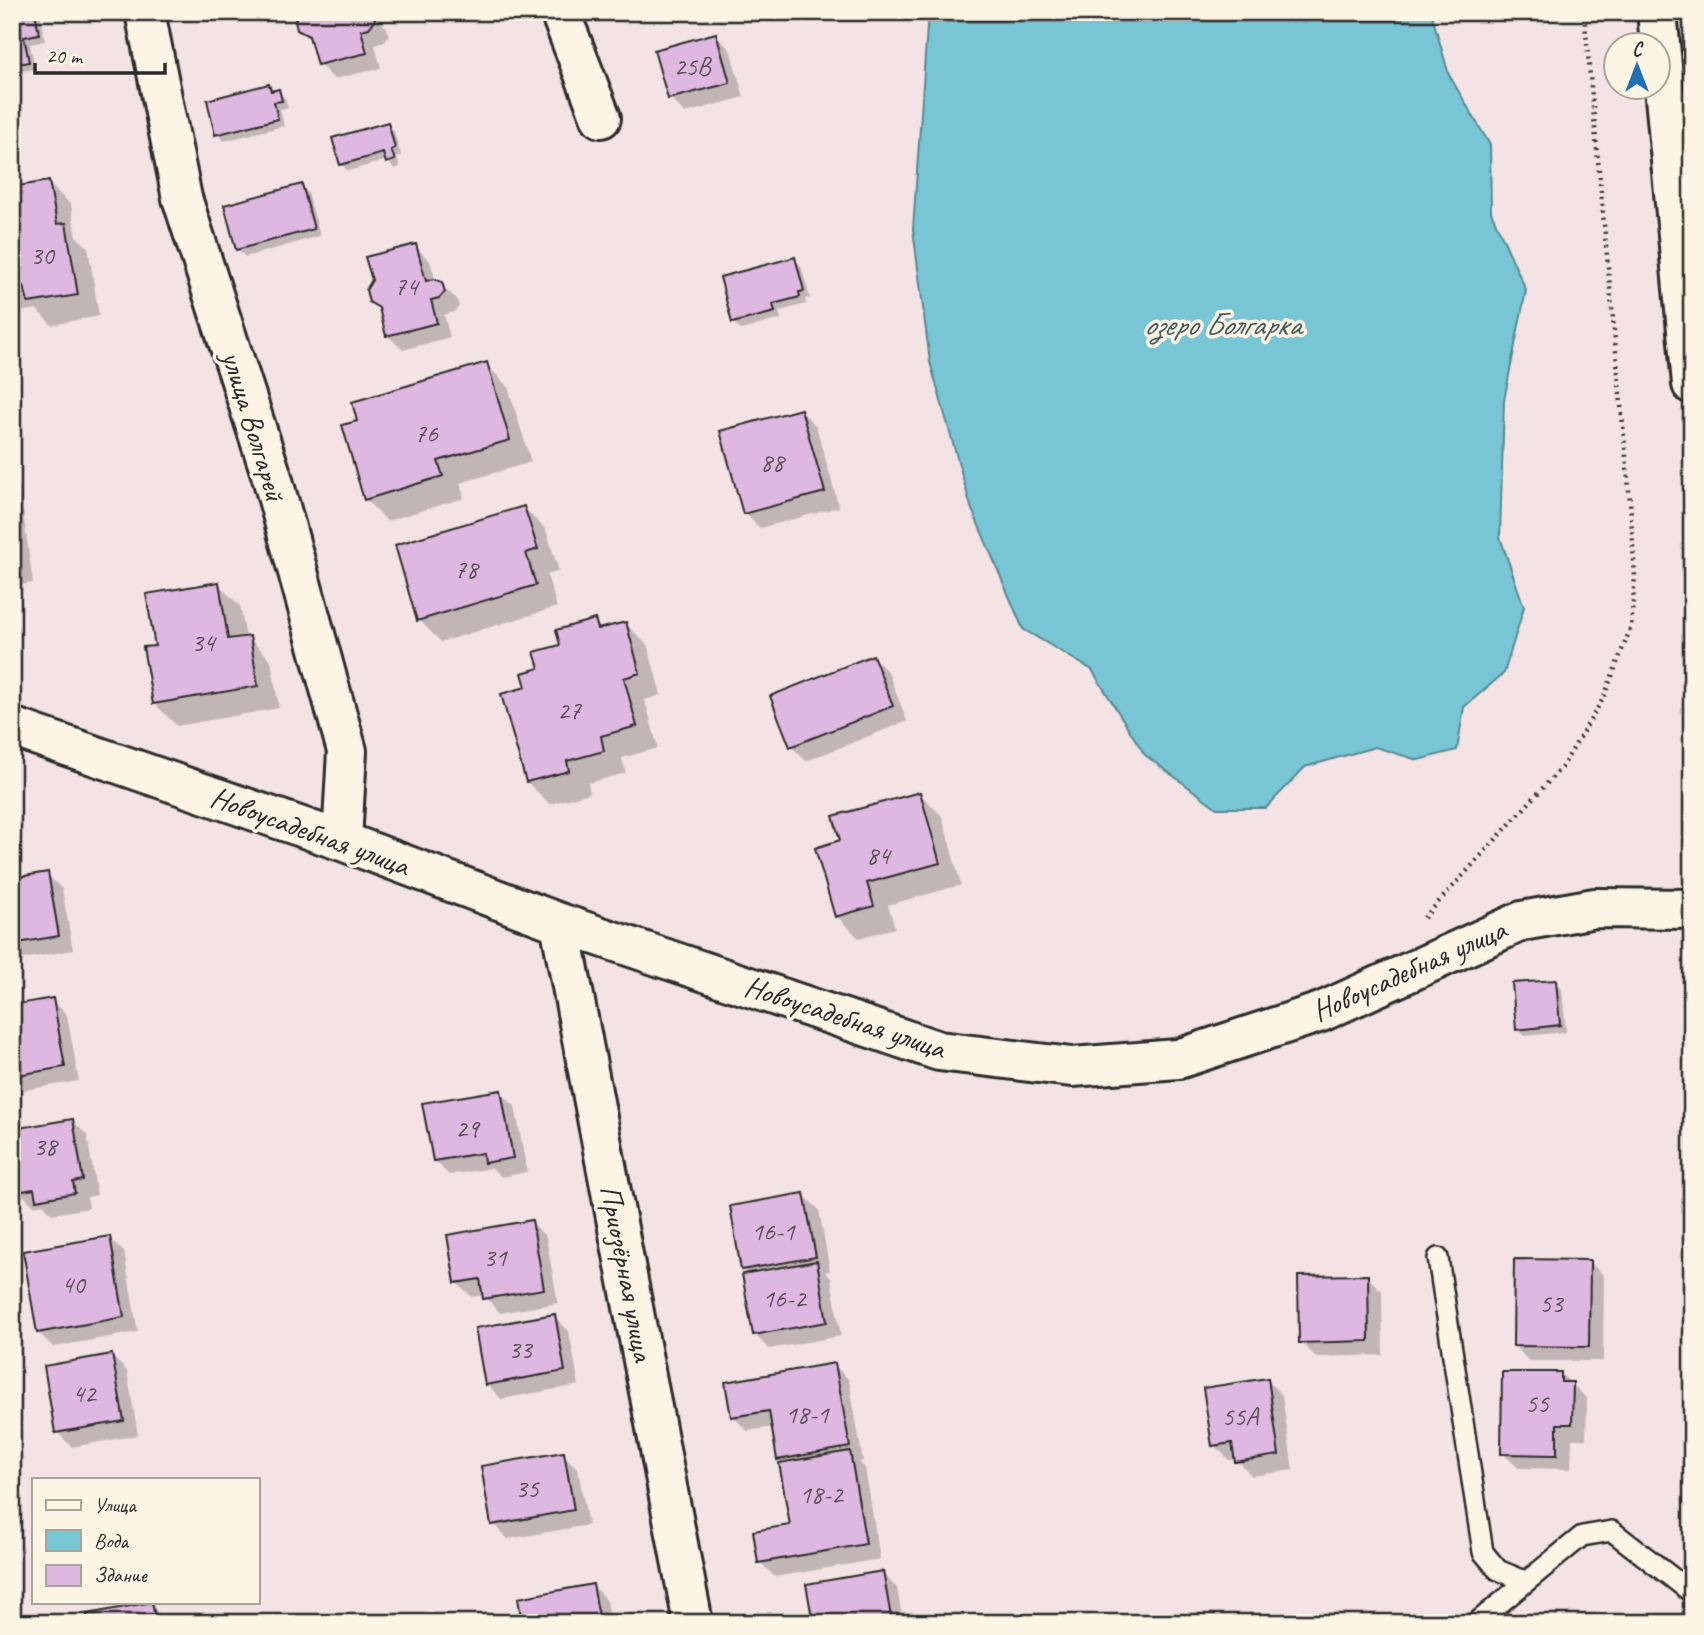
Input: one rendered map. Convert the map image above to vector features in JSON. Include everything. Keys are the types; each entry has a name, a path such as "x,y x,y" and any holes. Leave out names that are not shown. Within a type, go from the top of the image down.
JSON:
{"street":[{"name":"улица Волгарей","path":"145,12 182,198 272,477 347,751 342,841"},
{"path":"560,12 601,118"},
{"path":"1657,12 1688,297 1692,384"},
{"name":"Новоусадебная улица","path":"12,727 342,841 560,923 939,1051 1072,1067 1178,1059 1321,1012 1522,920 1595,908 1692,909"},
{"name":"Приозёрная улица","path":"560,923 693,1623"}],"lane":[{"path":"1438,1258 1483,1552 1497,1570 1525,1581"},
{"path":"1476,1623 1582,1536 1612,1531 1692,1593"}],"path":[{"path":"1414,928 1562,767 1604,697 1631,627 1635,576 1630,500 1584,12"}],"water":[{"name":"озеро Болгарка","path":"928,12 1431,12 1449,75 1490,145 1491,212 1526,290 1504,400 1500,537 1524,607 1504,673 1464,707 1457,750 1418,760 1375,747 1305,767 1266,808 1217,808 1145,755 1092,670 1023,629 971,507 930,362 913,229"}],"building":[{"path":"12,12 35,12 39,34 24,37 29,62 12,65"},
{"path":"300,12 373,12 375,20 369,28 361,30 367,53 317,65 309,36 297,30 295,20"},
{"path":"716,33 730,83 668,99 654,50"},
{"path":"269,84 271,91 279,89 282,101 274,102 278,119 215,135 207,100"},
{"path":"388,122 395,148 391,150 395,160 386,163 383,153 340,165 332,138"},
{"path":"49,181 57,224 66,223 78,295 28,303 24,286 12,288 12,187"},
{"path":"302,184 314,229 236,250 224,205"},
{"path":"416,244 426,281 434,279 442,282 445,292 439,298 431,300 437,323 386,336 379,308 369,302 366,290 372,280 365,257"},
{"path":"795,257 804,291 799,292 800,297 773,304 775,312 732,323 720,277"},
{"path":"487,362 510,440 438,461 443,476 364,500 342,425 357,421 352,402"},
{"path":"801,409 825,492 743,514 720,431"},
{"path":"524,506 538,549 526,553 536,585 417,621 395,545"},
{"path":"12,518 19,568 12,569"},
{"path":"219,582 228,639 250,636 258,686 153,704 143,647 155,646 146,594"},
{"path":"595,619 598,629 626,622 640,673 624,678 637,726 601,736 604,751 567,761 569,771 526,782 501,694 526,687 522,673 539,668 534,652 560,645 556,630"},
{"path":"873,655 893,706 790,747 770,696"},
{"path":"920,792 940,863 867,883 874,906 835,917 815,848 840,840 833,816"},
{"path":"48,872 59,936 12,944 12,878"},
{"path":"1556,980 1560,1025 1516,1030 1512,983"},
{"path":"53,998 65,1067 12,1076 12,1005"},
{"path":"501,1090 513,1158 484,1163 483,1153 433,1161 422,1103"},
{"path":"73,1119 83,1180 73,1182 75,1193 36,1200 34,1189 17,1192 12,1163 12,1129"},
{"path":"804,1193 816,1257 741,1270 730,1206"},
{"path":"532,1220 544,1289 483,1299 480,1279 455,1283 447,1235"},
{"path":"110,1236 124,1317 37,1333 23,1251"},
{"path":"1514,1259 1590,1260 1589,1347 1513,1346"},
{"path":"817,1261 827,1322 753,1335 742,1274"},
{"path":"1368,1275 1369,1341 1299,1343 1298,1276"},
{"path":"555,1314 565,1371 485,1385 475,1328"},
{"path":"112,1354 124,1421 55,1433 44,1366"},
{"path":"835,1363 850,1447 777,1460 769,1411 731,1417 725,1382"},
{"path":"1502,1372 1561,1372 1561,1382 1573,1382 1572,1424 1557,1424 1557,1455 1501,1454"},
{"path":"1268,1378 1279,1455 1235,1462 1232,1443 1212,1446 1203,1388"},
{"path":"850,1451 866,1544 758,1563 753,1531 790,1525 779,1463"},
{"path":"564,1452 574,1510 491,1525 481,1466"},
{"path":"883,1571 892,1623 813,1623 806,1584"},
{"path":"593,1584 600,1623 522,1623 518,1598"},
{"path":"152,1604 156,1623 88,1623 87,1614"}]}
